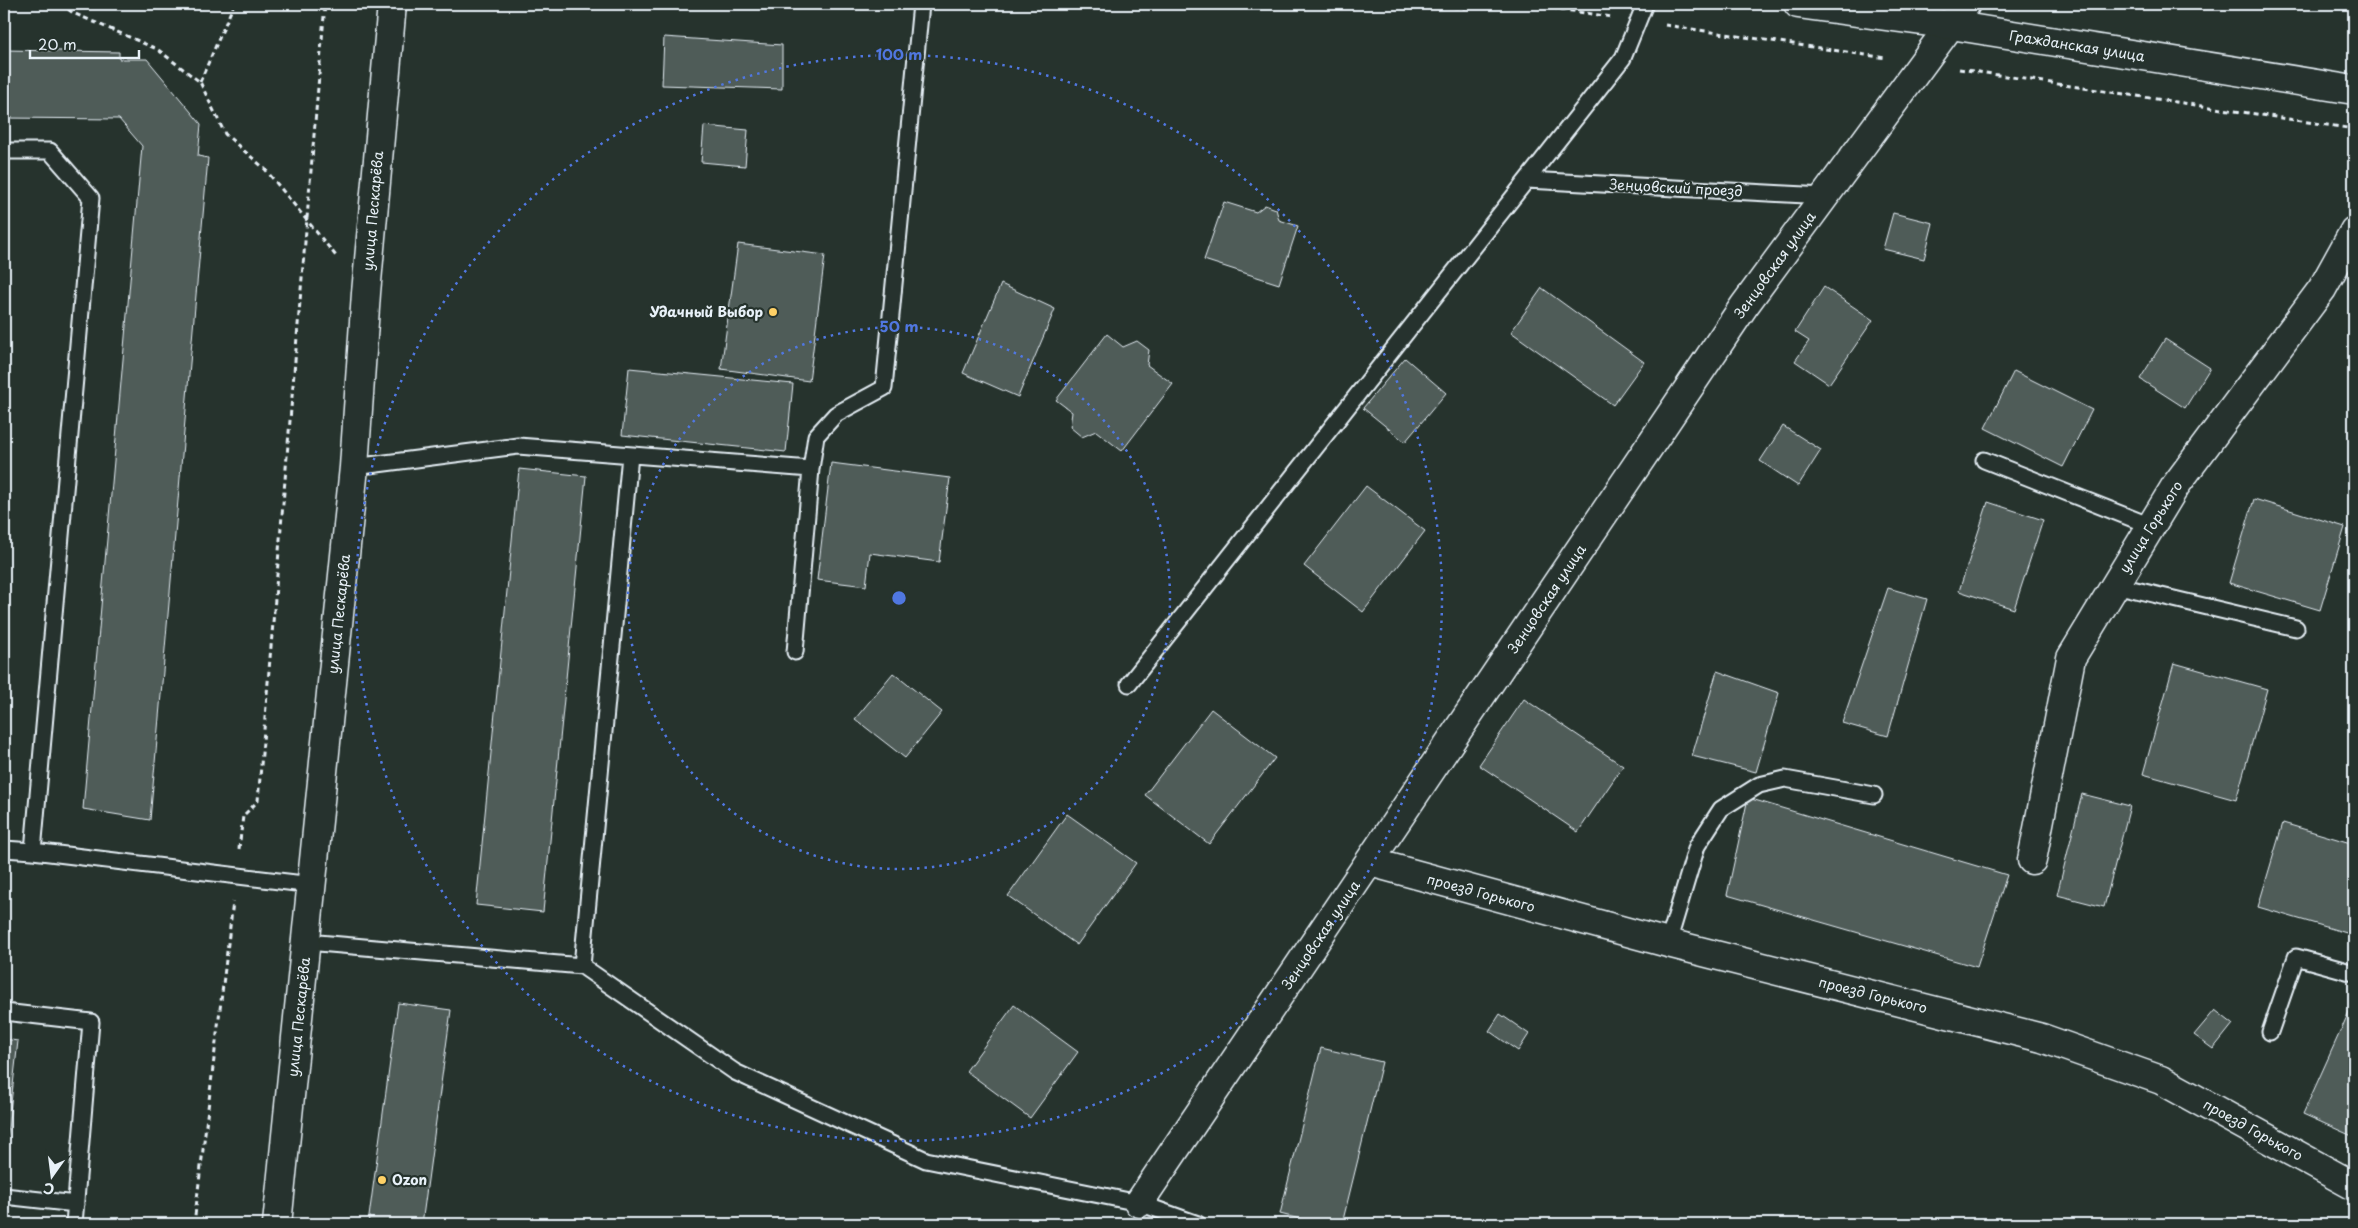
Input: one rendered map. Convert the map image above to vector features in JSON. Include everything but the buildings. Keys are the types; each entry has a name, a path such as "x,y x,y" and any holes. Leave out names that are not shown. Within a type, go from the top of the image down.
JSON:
{"street":[{"name":"улица Пескарёва","path":"277,1224 354,467 366,293 392,4"},
{"name":"Гражданская улица","path":"1798,4 1951,26 2354,90"},
{"name":"Зенцовская улица","path":"1140,1203 1744,306 1966,4"},
{"name":"улица Горького","path":"2032,860 2070,658 2176,485 2322,289 2354,231"},
{"name":"проезд Горького","path":"1370,862 1668,943 2042,1038 2152,1077 2354,1186"}],"lane":[{"path":"795,652 811,469 816,436 836,414 884,388 921,4"},
{"path":"1129,684 1623,58 1645,4"},
{"path":"4,151 50,151 91,198 33,850"},
{"name":"Зенцовский проезд","path":"1527,180 1825,196"},
{"path":"354,467 518,446 811,469"},
{"path":"582,966 630,455"},
{"path":"1984,460 2151,526"},
{"path":"2116,585 2296,628"},
{"path":"1668,943 1697,846 1721,809 1759,785 1785,779 1874,795"},
{"path":"4,849 33,850 312,884"},
{"path":"307,942 582,966 734,1072 926,1160 1140,1203 1198,1224"},
{"path":"2270,1032 2296,956 2354,974"},
{"path":"4,1012 91,1022 74,1224"},
{"path":"4,1196 76,1204"}],"path":[{"path":"61,4 73,12 157,49 200,82 225,134 265,169 366,293"},
{"path":"200,82 234,4"},
{"path":"194,1224 243,816 258,801 308,222 324,4"},
{"path":"1418,4 1464,8 1495,4"}],"place":[{"name":"Удачный Выбор","path":"773,312"},
{"name":"Ozon","path":"382,1180"}]}
